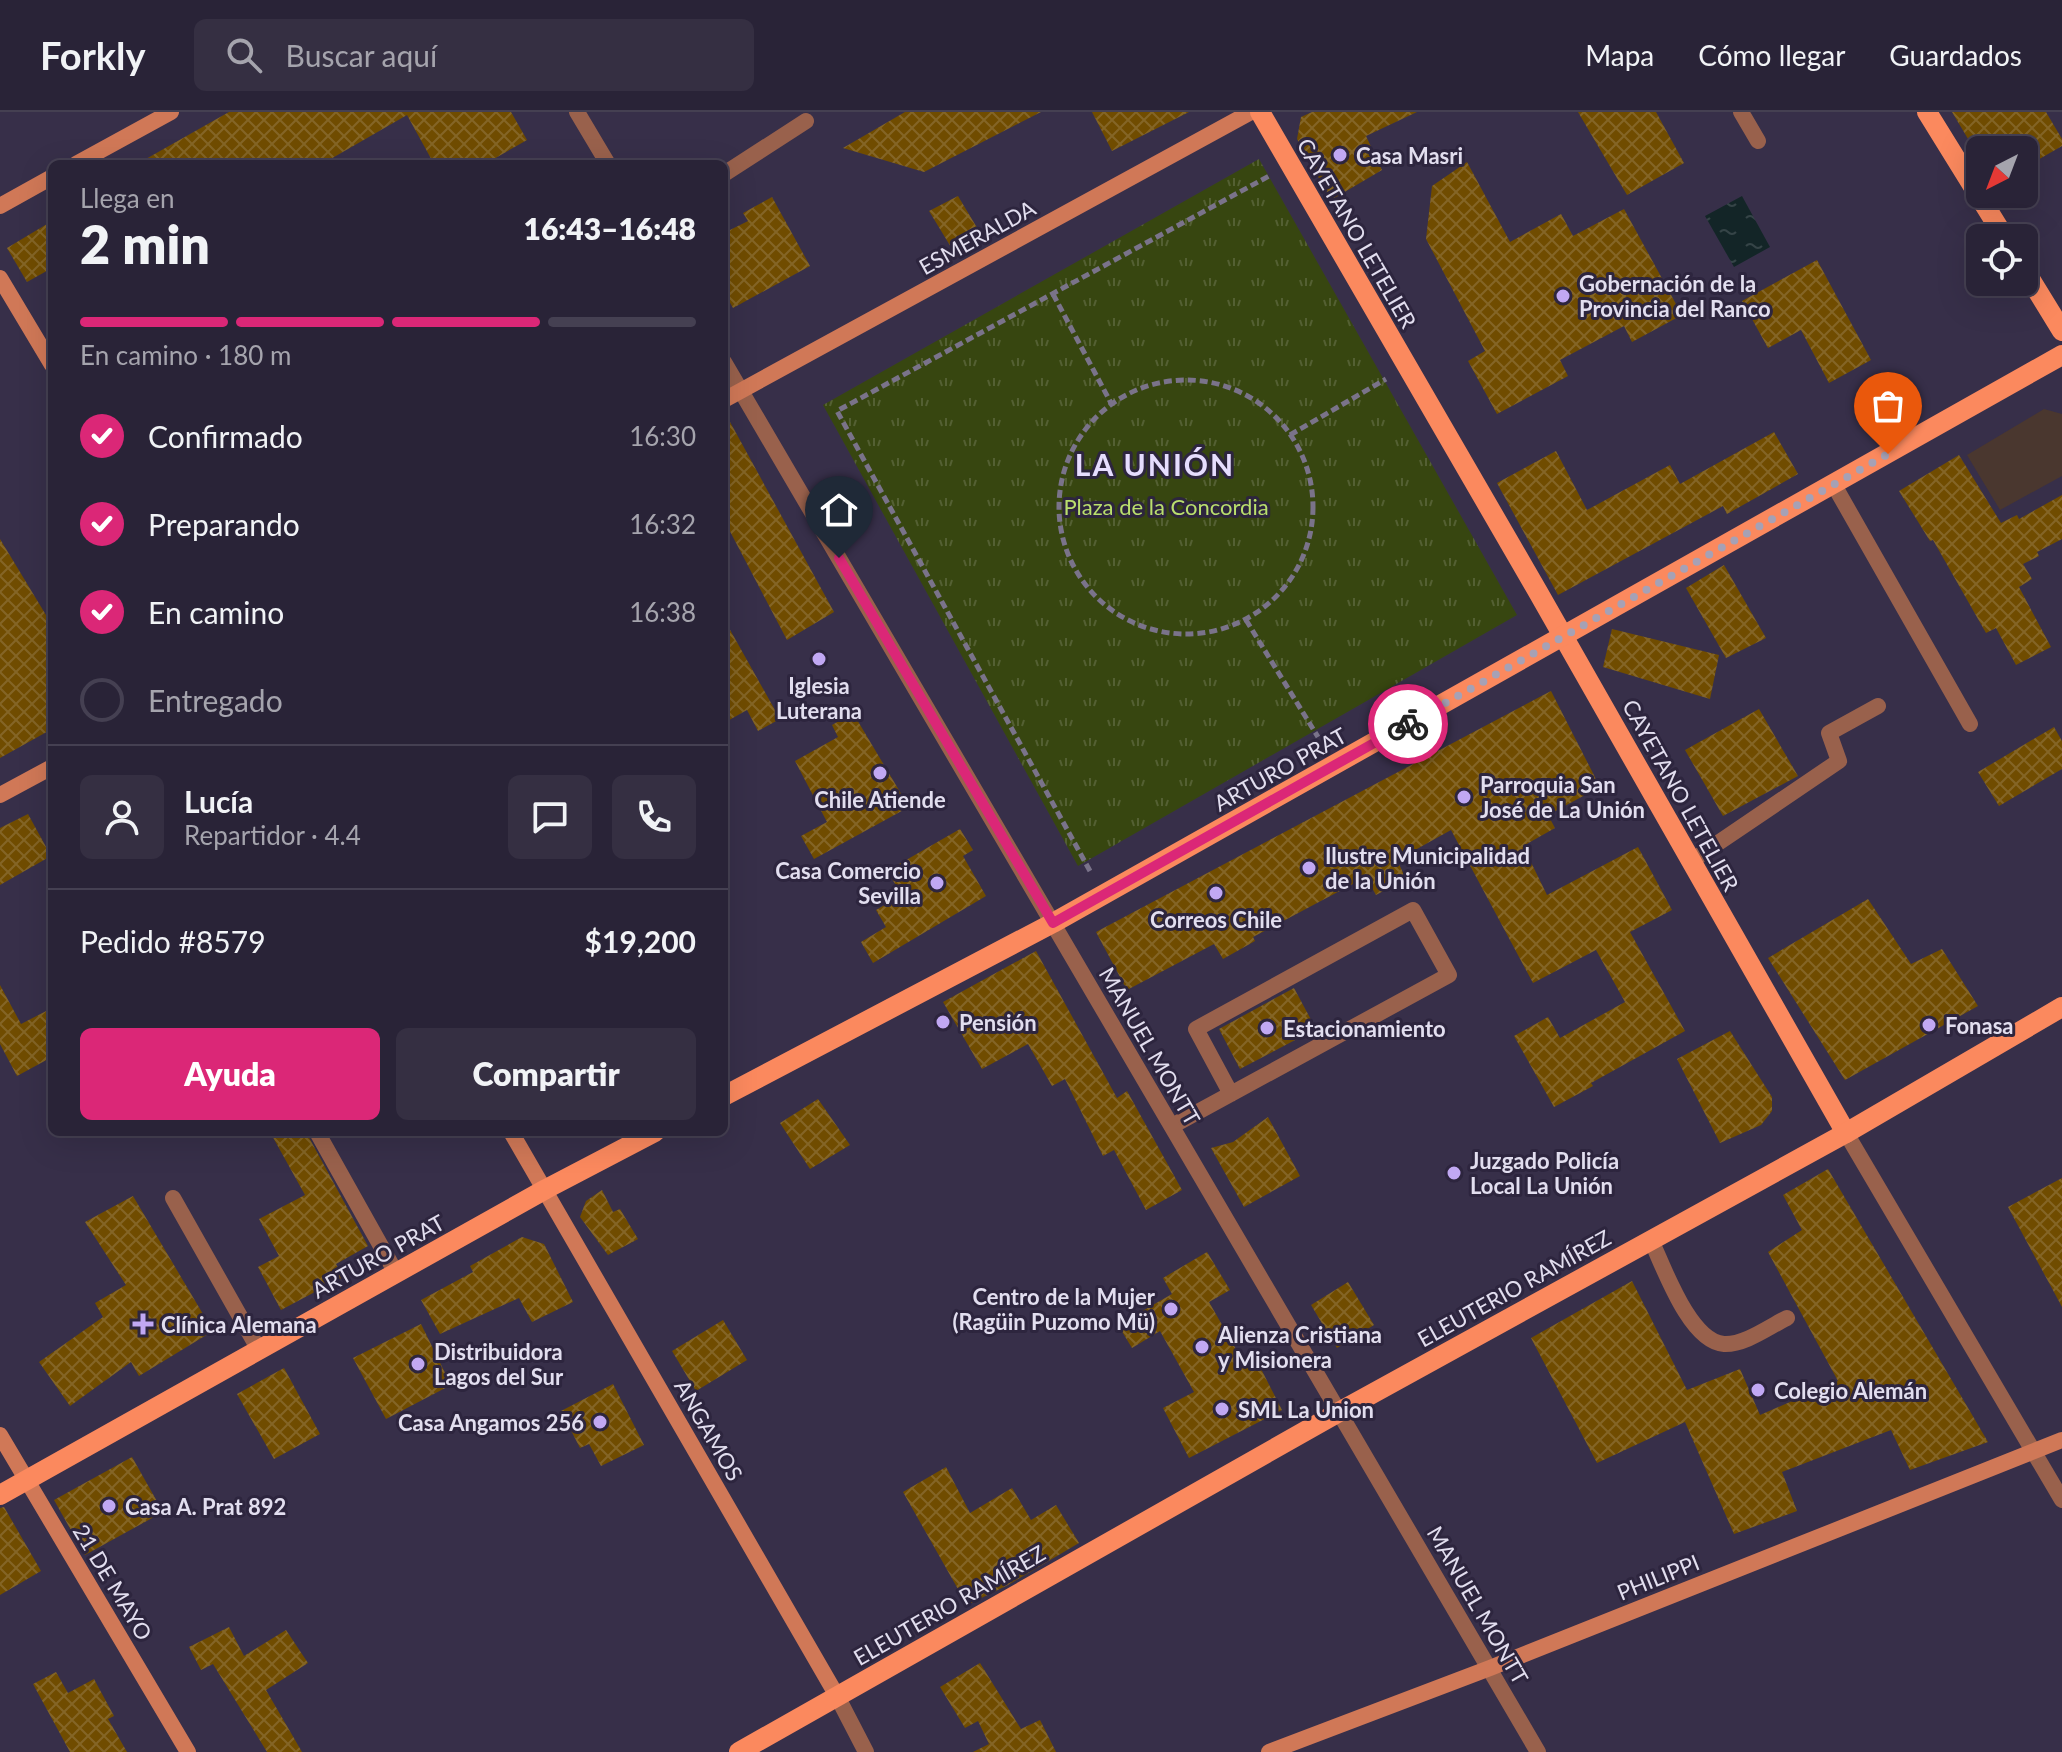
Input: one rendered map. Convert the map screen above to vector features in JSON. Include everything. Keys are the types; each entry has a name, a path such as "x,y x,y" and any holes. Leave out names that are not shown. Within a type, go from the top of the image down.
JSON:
{"main road":[{"name":"CAYETANO LETELIER","path":"1260,112 1846,1133"},
{"path":"1927,112 1996,224"},
{"path":"2038,292 2062,331"},
{"name":"ARTURO PRAT","path":"728,1094 1053,923 2062,355"},
{"name":"ELEUTERIO RAMÍREZ","path":"739,1752 1339,1412 1846,1133 2062,1007"},
{"name":"ARTURO PRAT","path":"0,1495 546,1189 647,1136"}],"street":[{"path":"83,160 171,112"},
{"path":"577,112 606,160"},
{"name":"ESMERALDA","path":"728,398 1251,112"},
{"path":"1741,112 1758,141"},
{"path":"728,171 806,121"},
{"path":"0,206 48,179"},
{"path":"0,278 48,358"},
{"name":"MANUEL MONTT","path":"728,369 1538,1752"},
{"path":"1834,485 1970,724"},
{"path":"1690,862 1839,761 1829,733 1878,706"},
{"path":"0,795 48,769"},
{"path":"1172,1126 1231,1094 1449,975 1413,910 1196,1029 1231,1094"},
{"name":"CAYETANO LETELIER","path":"1846,1133 2062,1500"},
{"path":"319,1136 396,1273"},
{"name":"ANGAMOS","path":"513,1136 837,1696 866,1752"},
{"path":"173,1198 259,1350"},
{"path":"1651,1240 1691,1323 1707,1338 1723,1344 1740,1341 1787,1318"},
{"name":"21 DE MAYO","path":"0,1435 188,1752"},
{"name":"PHILIPPI","path":"1269,1752 1490,1668 2062,1440"}],"path":[{"path":"1090,871 837,411 1279,171"},
{"path":"1053,294 1111,403"},
{"path":"1290,435 1392,376"},
{"path":"1195,380 1224,386 1249,397 1272,414 1290,435 1305,465 1312,497 1307,544 1289,582 1269,603 1246,620 1200,634 1176,634 1151,629 1123,618 1098,599 1078,575 1065,546 1058,516 1060,484 1070,453 1088,425 1111,403 1137,389 1165,381 1195,380"},
{"path":"1246,620 1318,737"}],"shaded area":[{"path":"2044,409 2062,414 2062,476 2000,510 1967,455"}],"green space":[{"name":"Plaza de la Concordia","path":"1259,159 1517,615 1078,866 823,405"}],"water":[{"path":"1742,196 1770,247 1734,267 1705,216"}],"building":[{"path":"229,112 511,112 527,140 492,160 432,160 407,115 329,160 144,160"},
{"path":"905,112 1041,112 924,172 843,148"},
{"path":"1092,112 1189,112 1112,151"},
{"name":"Casa Masri","path":"1312,112 1417,112 1366,136 1382,170 1331,200 1297,139 1301,117"},
{"path":"1578,112 1656,112 1684,163 1627,195"},
{"path":"1952,112 2046,112 2062,139 2062,146 2038,160 2038,136 1966,136"},
{"name":"Gobernación de la Provincia del Ranco","path":"1467,162 1510,242 1561,214 1573,236 1624,209 1682,315 1632,342 1624,326 1560,360 1568,376 1497,414 1468,361 1485,351 1426,239 1432,186"},
{"path":"958,196 985,241 957,257 929,211"},
{"path":"772,197 810,266 733,308 728,299 728,231 748,221 743,213"},
{"path":"48,223 48,270 27,282 7,248"},
{"path":"1817,260 1871,360 1829,383 1801,330 1768,348 1742,301"},
{"path":"728,418 834,612 787,640 728,528"},
{"path":"1774,432 1798,474 1727,514 1723,506 1558,595 1497,483 1556,451 1587,510 1670,465 1680,484"},
{"path":"1959,455 2001,523 2017,515 2019,519 2062,495 2062,539 2037,552 2039,556 2023,564 2032,579 2019,587 2051,647 2016,665 1996,628 1986,633 1933,540 1930,541 1899,491"},
{"path":"0,539 48,618 48,731 0,758"},
{"path":"1724,565 1766,638 1726,658 1686,588"},
{"path":"728,626 780,719 758,731 747,710 728,721"},
{"path":"1612,629 1719,655 1710,699 1603,667"},
{"path":"1551,691 1600,787 1548,815 1555,828 1523,846 1547,895 1638,847 1672,910 1630,932 1685,1031 1554,1107 1514,1036 1548,1017 1560,1038 1625,1002 1596,950 1533,983 1451,830 1397,860 1406,879 1376,895 1366,877 1253,937 1255,941 1223,959 1214,944 1127,990 1096,932"},
{"path":"1759,709 1798,776 1723,816 1685,750"},
{"path":"853,713 909,807 814,859 801,836 827,822 795,761 838,737 832,725"},
{"path":"2054,727 2062,741 2062,769 1999,806 1978,772"},
{"path":"28,814 48,851 48,858 0,885 0,828"},
{"name":"Casa Comercio Sevilla","path":"960,829 973,850 963,856 986,896 873,963 861,942 886,927 876,910 902,895 887,871"},
{"path":"1868,899 1911,964 1942,949 1978,1006 1845,1080 1768,958"},
{"path":"1036,951 1117,1098 1127,1091 1182,1190 1146,1210 1114,1150 1103,1156 1065,1079 1052,1086 1028,1044 982,1069 943,1002"},
{"path":"0,985 21,1024 48,1010 48,1059 17,1076 0,1044"},
{"name":"Estacionamiento","path":"1294,988 1316,1029 1240,1069 1219,1029"},
{"path":"1730,1031 1772,1097 1772,1111 1761,1125 1720,1143 1677,1059"},
{"path":"818,1099 850,1145 810,1169 780,1123"},
{"path":"1268,1117 1300,1176 1244,1207 1211,1148 1233,1142"},
{"path":"272,1136 308,1136 368,1246 336,1264 343,1277 281,1310 258,1267 279,1256 259,1219 305,1195"},
{"name":"Colegio Alemán","path":"1828,1169 1988,1442 1910,1470 1891,1430 1782,1472 1797,1511 1734,1534 1685,1422 1597,1463 1531,1338 1632,1281 1687,1390 1740,1369 1760,1415 1838,1381 1768,1252 1802,1230 1783,1195"},
{"path":"2062,1178 2062,1307 2008,1207"},
{"path":"602,1190 613,1212 620,1209 638,1239 608,1255 580,1217 586,1201"},
{"path":"133,1196 213,1331 139,1376 131,1362 70,1406 39,1362 103,1317 95,1303 126,1285 85,1222"},
{"path":"522,1237 544,1244 573,1302 532,1322 519,1298 440,1334 421,1300 473,1272 470,1266"},
{"path":"1207,1252 1230,1290 1209,1302 1245,1365 1256,1359 1282,1410 1189,1458 1163,1408 1194,1392 1160,1331 1132,1348 1118,1325 1172,1294 1163,1278"},
{"path":"1348,1282 1374,1325 1337,1348 1311,1305"},
{"path":"723,1320 747,1360 696,1391 672,1351"},
{"path":"421,1324 451,1385 386,1419 353,1358"},
{"path":"284,1368 320,1434 274,1459 237,1394"},
{"name":"Casa Angamos 256","path":"613,1384 644,1445 601,1466 589,1444 580,1448 561,1411"},
{"name":"Casa A. Prat 892","path":"132,1457 163,1512 85,1555 54,1500"},
{"path":"946,1467 970,1513 1012,1488 1031,1520 1056,1505 1079,1543 967,1605 903,1492"},
{"path":"4,1507 41,1571 0,1595 0,1508"},
{"path":"229,1627 244,1656 286,1630 308,1663 266,1690 302,1752 267,1752 213,1664 201,1670 189,1647"},
{"path":"980,1663 1021,1729 1040,1720 1056,1752 973,1752 989,1744 978,1721 965,1728 940,1687"},
{"path":"56,1672 68,1693 94,1679 114,1716 108,1719 127,1752 70,1752 33,1684"}],"way so far":[{"path":"1408,724 1888,454"}],"place":[{"name":"Casa Masri","path":"1340,155"},
{"name":"Gobernación de la Provincia del Ranco","path":"1563,296"},
{"name":"Iglesia Luterana","path":"819,659"},
{"name":"Chile Atiende","path":"880,773"},
{"name":"Parroquia San José de La Unión","path":"1464,797"},
{"name":"Ilustre Municipalidad de la Unión","path":"1309,868"},
{"name":"Casa Comercio Sevilla","path":"937,883"},
{"name":"Correos Chile","path":"1216,893"},
{"name":"Pensión","path":"943,1022"},
{"name":"Fonasa","path":"1929,1025"},
{"name":"Estacionamiento","path":"1267,1028"},
{"name":"Juzgado Policía Local La Unión","path":"1454,1173"},
{"name":"Centro de la Mujer (Ragüin Puzomo Mü)","path":"1171,1309"},
{"name":"Clínica Alemana","path":"143,1324"},
{"name":"Alienza Cristiana y Misionera","path":"1202,1347"},
{"name":"Distribuidora Lagos del Sur","path":"418,1364"},
{"name":"Colegio Alemán","path":"1758,1390"},
{"name":"SML La Union","path":"1222,1409"},
{"name":"Casa Angamos 256","path":"600,1422"},
{"name":"Casa A. Prat 892","path":"109,1506"}],"district":[{"name":"LA UNIÓN","path":"1155,464"}],"route":[{"path":"839,558 1053,923 1408,724"}]}
